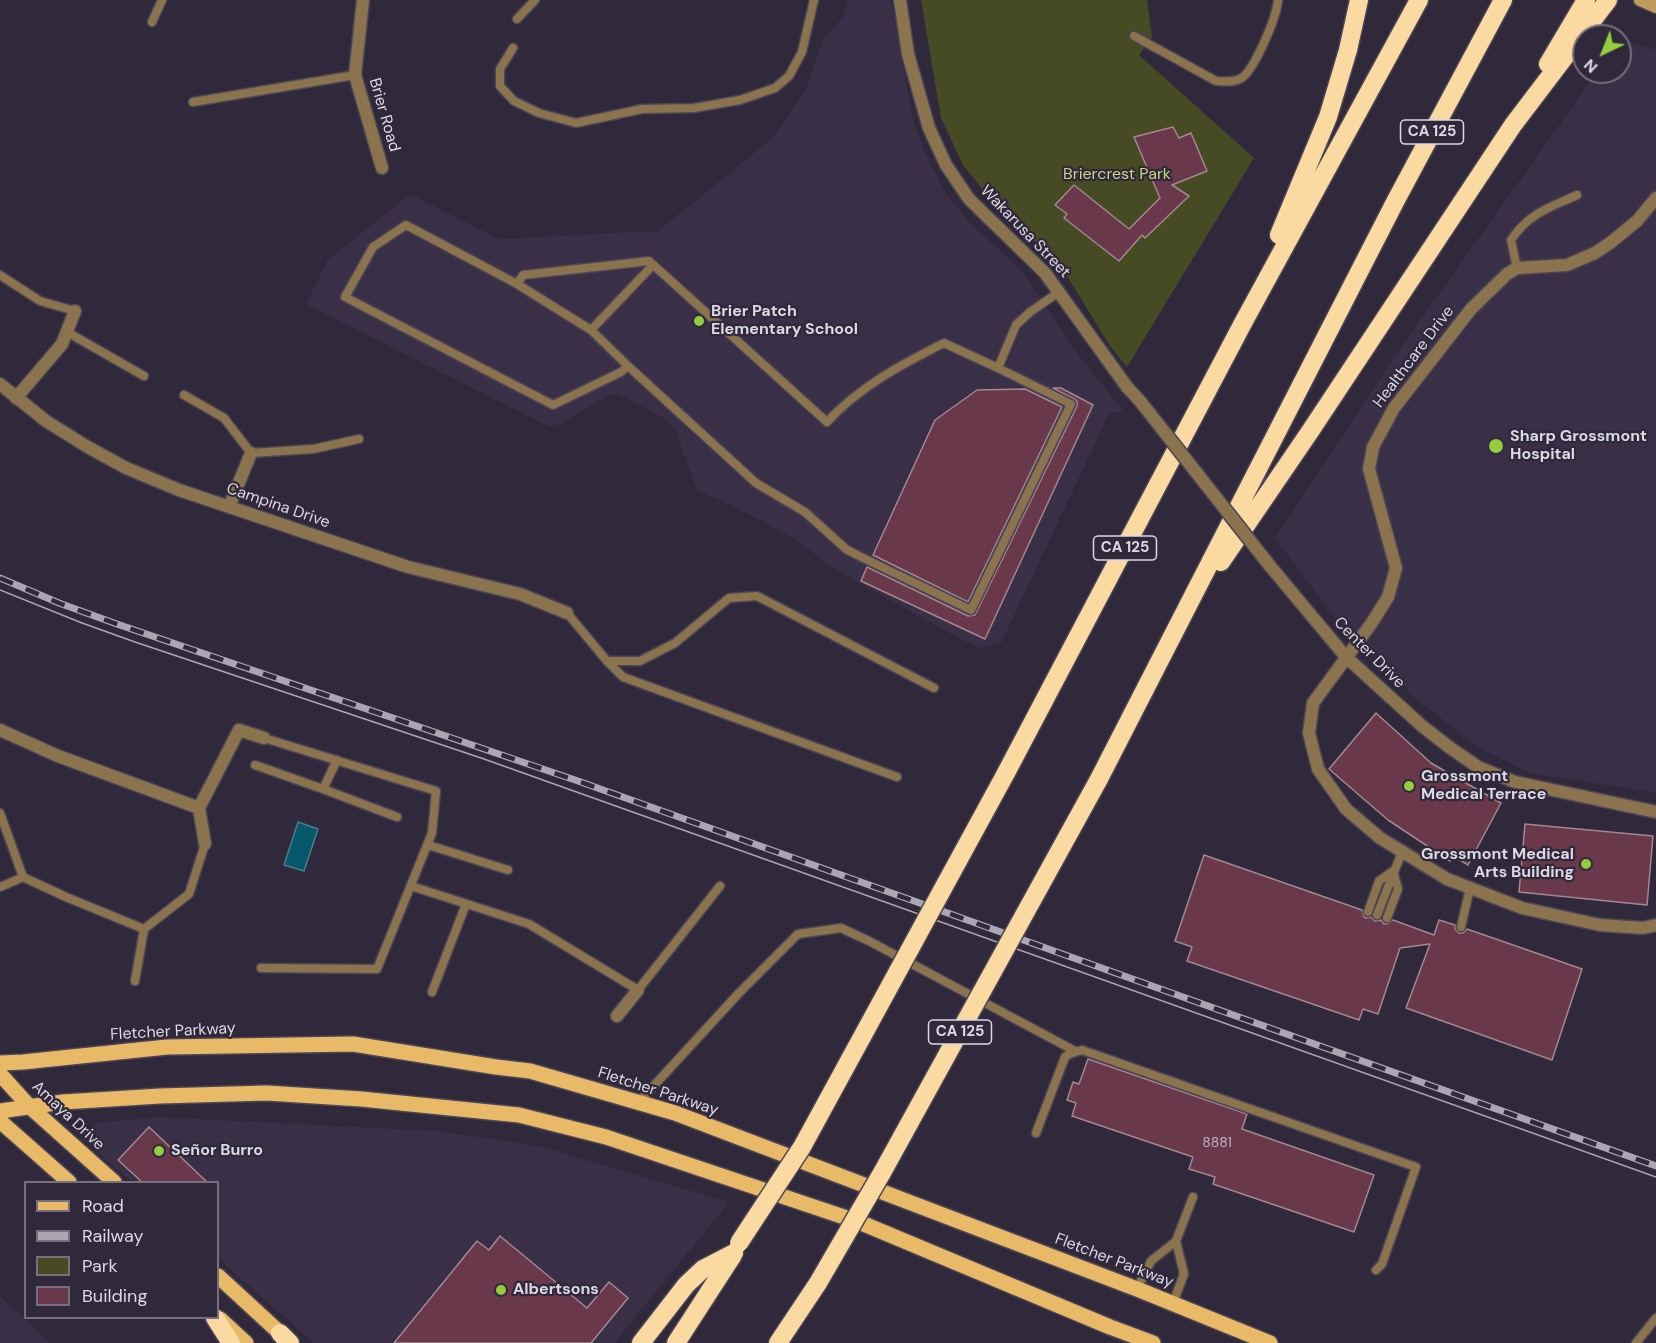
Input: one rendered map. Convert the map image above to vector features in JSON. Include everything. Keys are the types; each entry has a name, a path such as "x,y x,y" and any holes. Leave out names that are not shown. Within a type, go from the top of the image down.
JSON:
{"highway":[{"path":"1348,50 1359,0"},
{"path":"1244,323 1328,117 1348,50 1367,0"},
{"name":"CA 125","path":"676,1343 802,1147 1006,773 1244,323 1419,0"},
{"path":"1178,626 1305,440 1570,38 1586,0"},
{"path":"1570,38 1608,0"},
{"name":"CA 125","path":"778,1343 818,1283 883,1171 1099,778 1395,202 1503,1"},
{"path":"641,1343 686,1285 703,1269 737,1248"},
{"path":"217,1319 231,1343"}],"main road":[{"path":"1640,0 1656,7"},
{"name":"Fletcher Parkway","path":"0,1063 167,1047 353,1044 530,1071 675,1113 1137,1289 1270,1343"},
{"name":"Amaya Drive","path":"0,1074 29,1106 113,1181"},
{"path":"0,1111 52,1103 160,1096 267,1093 361,1099 519,1115 606,1137 859,1222 1153,1343"},
{"path":"0,1121 68,1181"},
{"path":"219,1277 283,1340"},
{"path":"218,1319 246,1343"}],"street":[{"name":"Brier Road","path":"363,0 355,75 382,168"},
{"name":"Wakarusa Street","path":"900,0 908,54 930,132 946,165 969,199 1045,273 1127,387 1140,401"},
{"path":"1517,268 1567,265 1595,253 1637,221 1656,198"},
{"name":"Healthcare Drive","path":"1517,268 1507,274 1472,309 1394,408 1373,447 1369,469 1396,568 1388,597 1313,703 1309,733 1318,769 1346,809 1380,838 1446,879 1522,908 1600,925 1643,928 1656,926"},
{"path":"16,398 62,345 75,311"},
{"name":"Campina Drive","path":"0,384 46,421 86,446 126,468 179,490 408,567 520,594 567,613"},
{"name":"Center Drive","path":"1140,401 1270,566 1346,657 1422,726 1478,766 1515,782 1656,812"},
{"path":"229,507 251,453"},
{"path":"0,730 58,756 199,808"},
{"path":"205,844 199,808 239,730 264,738"},
{"path":"617,1016 638,990"}],"lane":[{"path":"152,22 162,0"},
{"path":"517,19 535,0"},
{"path":"513,48 500,69 500,86 514,101 539,113 576,123 642,109 694,108 740,100 776,88 789,76 802,52 814,0"},
{"path":"1134,36 1216,81 1228,82 1240,79 1250,70 1269,31 1278,9 1278,0"},
{"path":"193,102 355,75"},
{"path":"1517,268 1511,240 1515,233 1532,216 1577,195"},
{"path":"517,284 522,275 650,261 827,422 839,409 896,367 944,343 1071,404 971,610 846,549 805,512 756,483 591,330 517,284 406,225 374,247 345,297 553,405 621,372 628,366"},
{"path":"591,330 653,265"},
{"path":"0,275 39,301 75,311"},
{"path":"998,368 1016,325 1059,292"},
{"path":"67,332 144,376"},
{"path":"184,395 224,418 251,453 313,449 359,438"},
{"path":"607,661 640,662 675,643 729,598 757,596 934,688"},
{"path":"567,613 623,677 897,777"},
{"path":"261,968 377,969 432,833 436,791 264,738"},
{"path":"323,789 337,760"},
{"path":"255,765 398,817"},
{"path":"0,813 23,877 144,929"},
{"path":"135,981 144,929 189,894 205,844"},
{"path":"428,845 508,870"},
{"path":"1372,913 1379,881 1393,870 1402,852"},
{"path":"1387,918 1398,889 1393,870"},
{"path":"0,887 23,877"},
{"path":"411,886 529,924 638,990 720,886"},
{"path":"1461,927 1470,888"},
{"path":"432,992 466,904"},
{"path":"638,1103 739,993 798,934 841,928 1075,1051"},
{"path":"1036,1133 1065,1057 1082,1050 1416,1167 1382,1264 1376,1270"},
{"path":"1137,1289 1151,1261 1176,1241 1193,1197"},
{"path":"1173,1303 1184,1274 1176,1241"},
{"path":"1636,1343 1656,1318"}],"shaded area":[{"name":"Brier Patch Elementary School","path":"847,0 891,0 913,121 928,160 947,194 970,223 1020,269 1080,357 1125,413 1110,412 1001,643 980,648 826,564 789,536 696,489 675,429 664,418 618,394 607,396 560,424 550,427 306,304 327,261 410,194 499,239 658,231 774,137 806,89 823,40 842,18"},
{"name":"Sharp Grossmont Hospital","path":"1632,42 1656,50 1656,793 1530,773 1479,748 1413,696 1331,613 1275,538 1396,354 1588,84 1632,84"},
{"path":"155,1117 438,1131 539,1146 729,1202 614,1343 314,1343 219,1259 219,1181 131,1181 78,1135 97,1123"},
{"path":"0,1296 50,1343 0,1343"}],"green space":[{"name":"Briercrest Park","path":"921,0 1147,0 1152,37 1139,55 1254,158 1127,367 1110,346 1061,266 995,205 963,165 941,118"}],"water":[{"path":"298,822 318,829 304,871 284,865"}],"building":[{"path":"1173,127 1179,138 1191,133 1207,171 1172,185 1189,196 1145,238 1142,235 1119,261 1064,218 1067,214 1055,205 1074,185 1129,229 1160,198 1134,137"},
{"path":"1053,388 1061,388 1093,405 985,639 861,581 867,567 968,616 975,615 1077,406 1077,401"},
{"path":"1025,389 1062,407 968,602 873,555 935,420 977,390"},
{"name":"Grossmont Medical Terrace","path":"1376,713 1431,763 1501,803 1468,865 1452,855 1450,861 1388,820 1329,769"},
{"name":"Grossmont Medical Arts Building","path":"1525,824 1653,836 1647,905 1519,892"},
{"path":"1204,855 1362,910 1364,917 1371,917 1375,921 1381,920 1384,924 1393,920 1434,935 1439,920 1455,925 1459,933 1467,929 1582,969 1552,1060 1406,1008 1430,944 1400,948 1378,1014 1363,1009 1359,1020 1187,961 1192,947 1175,941"},
{"path":"1088,1059 1247,1114 1242,1129 1374,1175 1354,1232 1213,1184 1215,1177 1189,1169 1193,1157 1072,1116 1076,1103 1067,1100 1073,1082 1079,1084"},
{"path":"149,1127 206,1181 141,1181 118,1160"},
{"name":"Albertsons","path":"500,1236 587,1308 609,1282 628,1298 591,1343 394,1343 477,1241 489,1250"}],"tram line":[{"path":"0,590 135,642 484,759 1656,1177"}],"railway":[{"path":"0,578 114,623 578,781 1656,1166"}],"place":[{"name":"Brier Patch Elementary School","path":"699,321"},
{"name":"Sharp Grossmont Hospital","path":"1496,446"},
{"name":"Grossmont Medical Terrace","path":"1409,786"},
{"name":"Grossmont Medical Arts Building","path":"1586,864"},
{"name":"Señor Burro","path":"159,1151"},
{"name":"Albertsons","path":"501,1290"}]}
